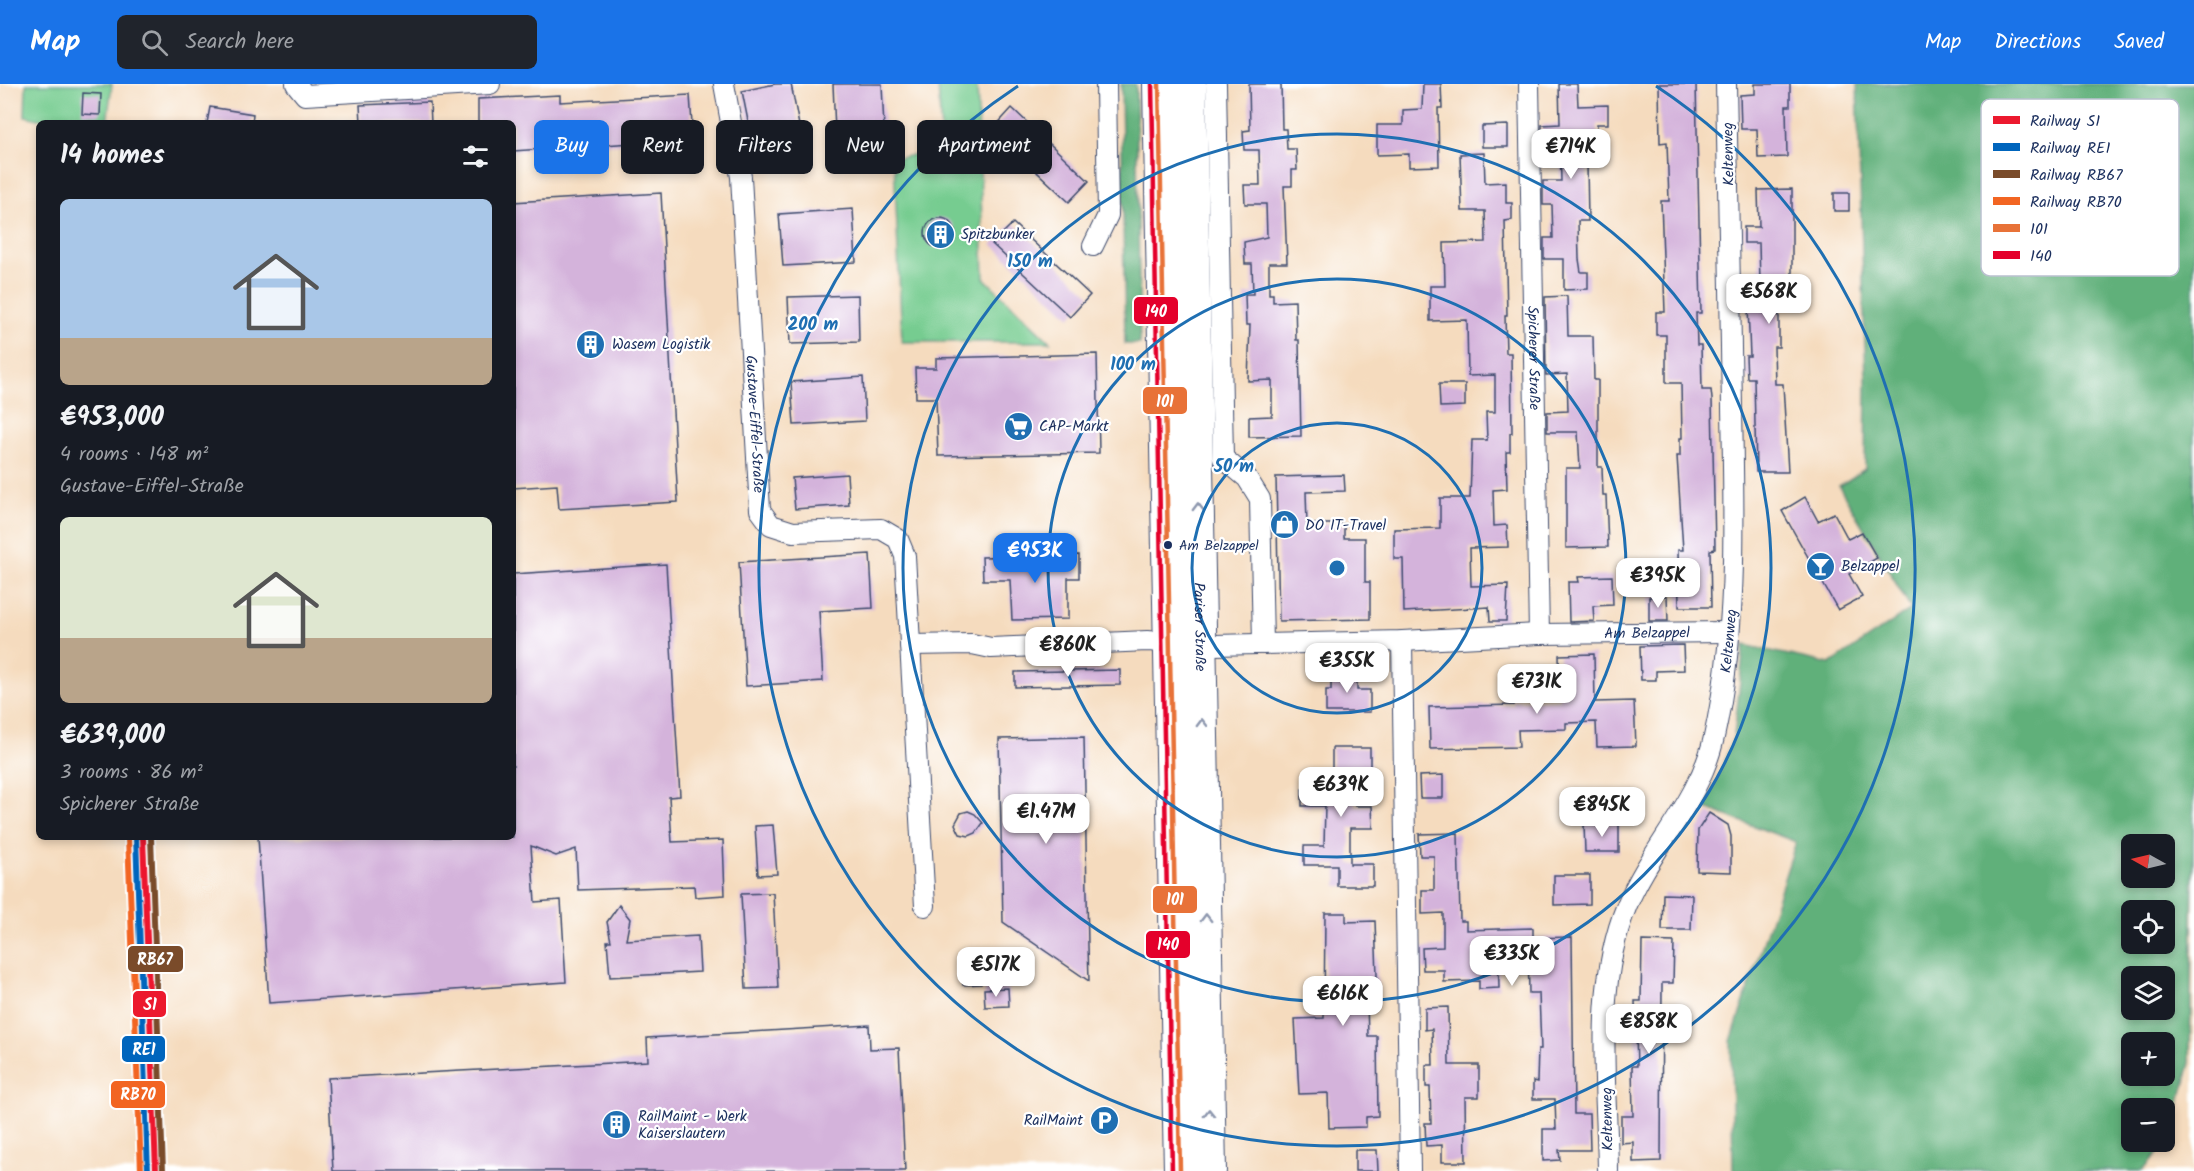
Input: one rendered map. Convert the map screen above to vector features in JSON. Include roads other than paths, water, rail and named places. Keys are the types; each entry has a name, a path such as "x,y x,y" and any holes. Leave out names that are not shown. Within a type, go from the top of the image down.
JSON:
{"main road":[{"name":"Pariser Straße","path":"1159,84 1210,1171"},
{"name":"Pariser Straße","path":"1180,1171 1190,84"}],"street":[{"path":"296,84 305,95 490,84"},
{"name":"Gustave-Eiffel-Straße","path":"724,84 741,177 760,510 771,525 793,532 881,529 898,538 905,556 925,906"},
{"path":"1093,246 1108,215 1106,84"},
{"path":"1216,84 1223,458 1247,478 1260,499 1263,644"},
{"name":"Spicherer Straße","path":"1529,84 1539,634"},
{"name":"Keltenweg","path":"1608,1171 1605,1018 1608,978 1616,938 1627,906 1641,878 1708,761 1721,698 1728,632 1734,516 1726,84"},
{"name":"Am Belzappel","path":"1186,644 1402,641 1539,634 1728,632"},
{"path":"1402,641 1410,1171"},
{"path":"910,645 972,644 992,648 1186,644"}],"rail line":[{"name":"RB70","path":"128,840 141,1171"},
{"name":"RE1","path":"136,840 148,1171"},
{"name":"S1","path":"143,840 156,1171"},
{"name":"RB67","path":"151,840 163,1171"}],"place":[{"name":"Spitzbunker","path":"940,234"},
{"name":"Wasem Logistik","path":"591,344"},
{"name":"CAP-Markt","path":"1018,426"},
{"name":"DO IT-Travel","path":"1284,525"},
{"name":"Am Belzappel","path":"1168,545"},
{"name":"Belzappel","path":"1820,566"},
{"name":"RailMaint","path":"1104,1120"},
{"name":"RailMaint - Werk Kaiserslautern","path":"617,1125"}]}
